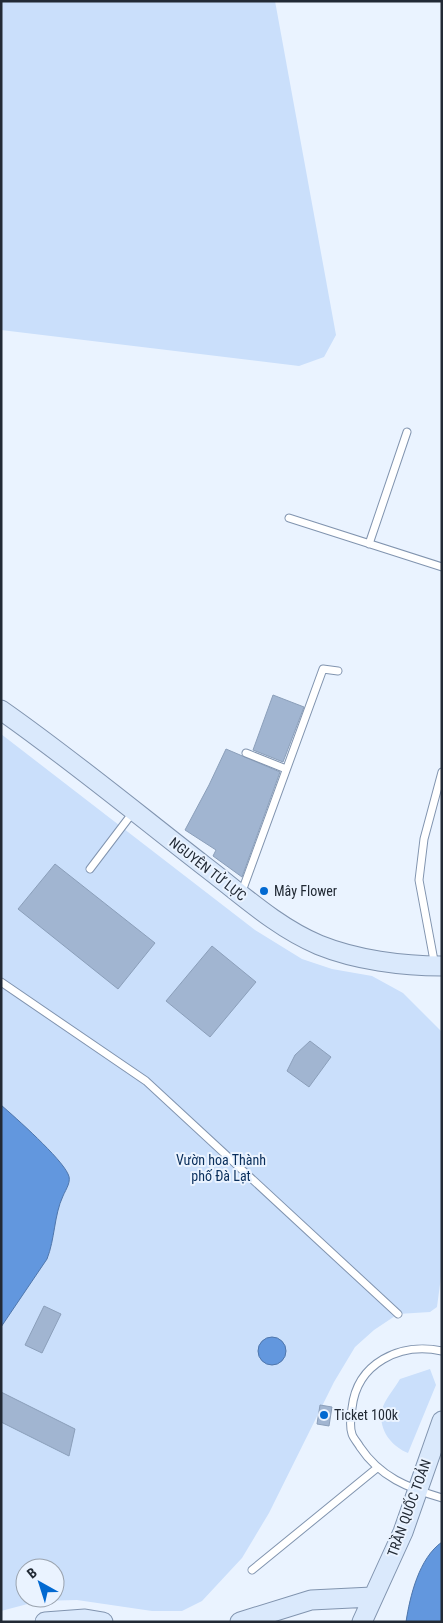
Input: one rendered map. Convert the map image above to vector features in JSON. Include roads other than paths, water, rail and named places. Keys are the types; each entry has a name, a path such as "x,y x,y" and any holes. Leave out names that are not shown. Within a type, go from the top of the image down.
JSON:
{"main road":[{"name":"NGUYÊN TỬ LỰC","path":"1,710 296,934 319,945 346,954 402,963 438,966"},
{"name":"TRẦN QUỐC TOẢN","path":"362,1622 403,1532 442,1421"},
{"path":"240,1622 311,1600 372,1597"},
{"path":"45,1622 85,1619 104,1622"}],"lane":[{"path":"369,544 407,432"},
{"path":"289,518 442,568"},
{"path":"241,894 323,669 338,671"},
{"path":"246,753 286,770"},
{"path":"438,966 419,880 424,839 442,772"},
{"path":"90,869 134,810"},
{"path":"1,982 146,1081 398,1314"},
{"path":"442,1351 428,1348 382,1358 364,1374 354,1391 350,1417 352,1434 376,1468 416,1491 442,1498"},
{"path":"252,1570 376,1468"}],"water":[{"path":"1,1105 57,1158 68,1174 69,1179 60,1203 47,1259 1,1327"},
{"path":"272,1337 282,1341 286,1351 282,1361 272,1365 262,1361 258,1351 262,1341"},
{"path":"442,1542 442,1622 406,1622 417,1578 427,1558"}],"place":[{"name":"Mây Flower","path":"264,891"},
{"name":"Ticket 100k","path":"324,1415"}],"park label":[{"name":"Vườn hoa Thành phố Đà Lạt","path":"221,1168"}]}
